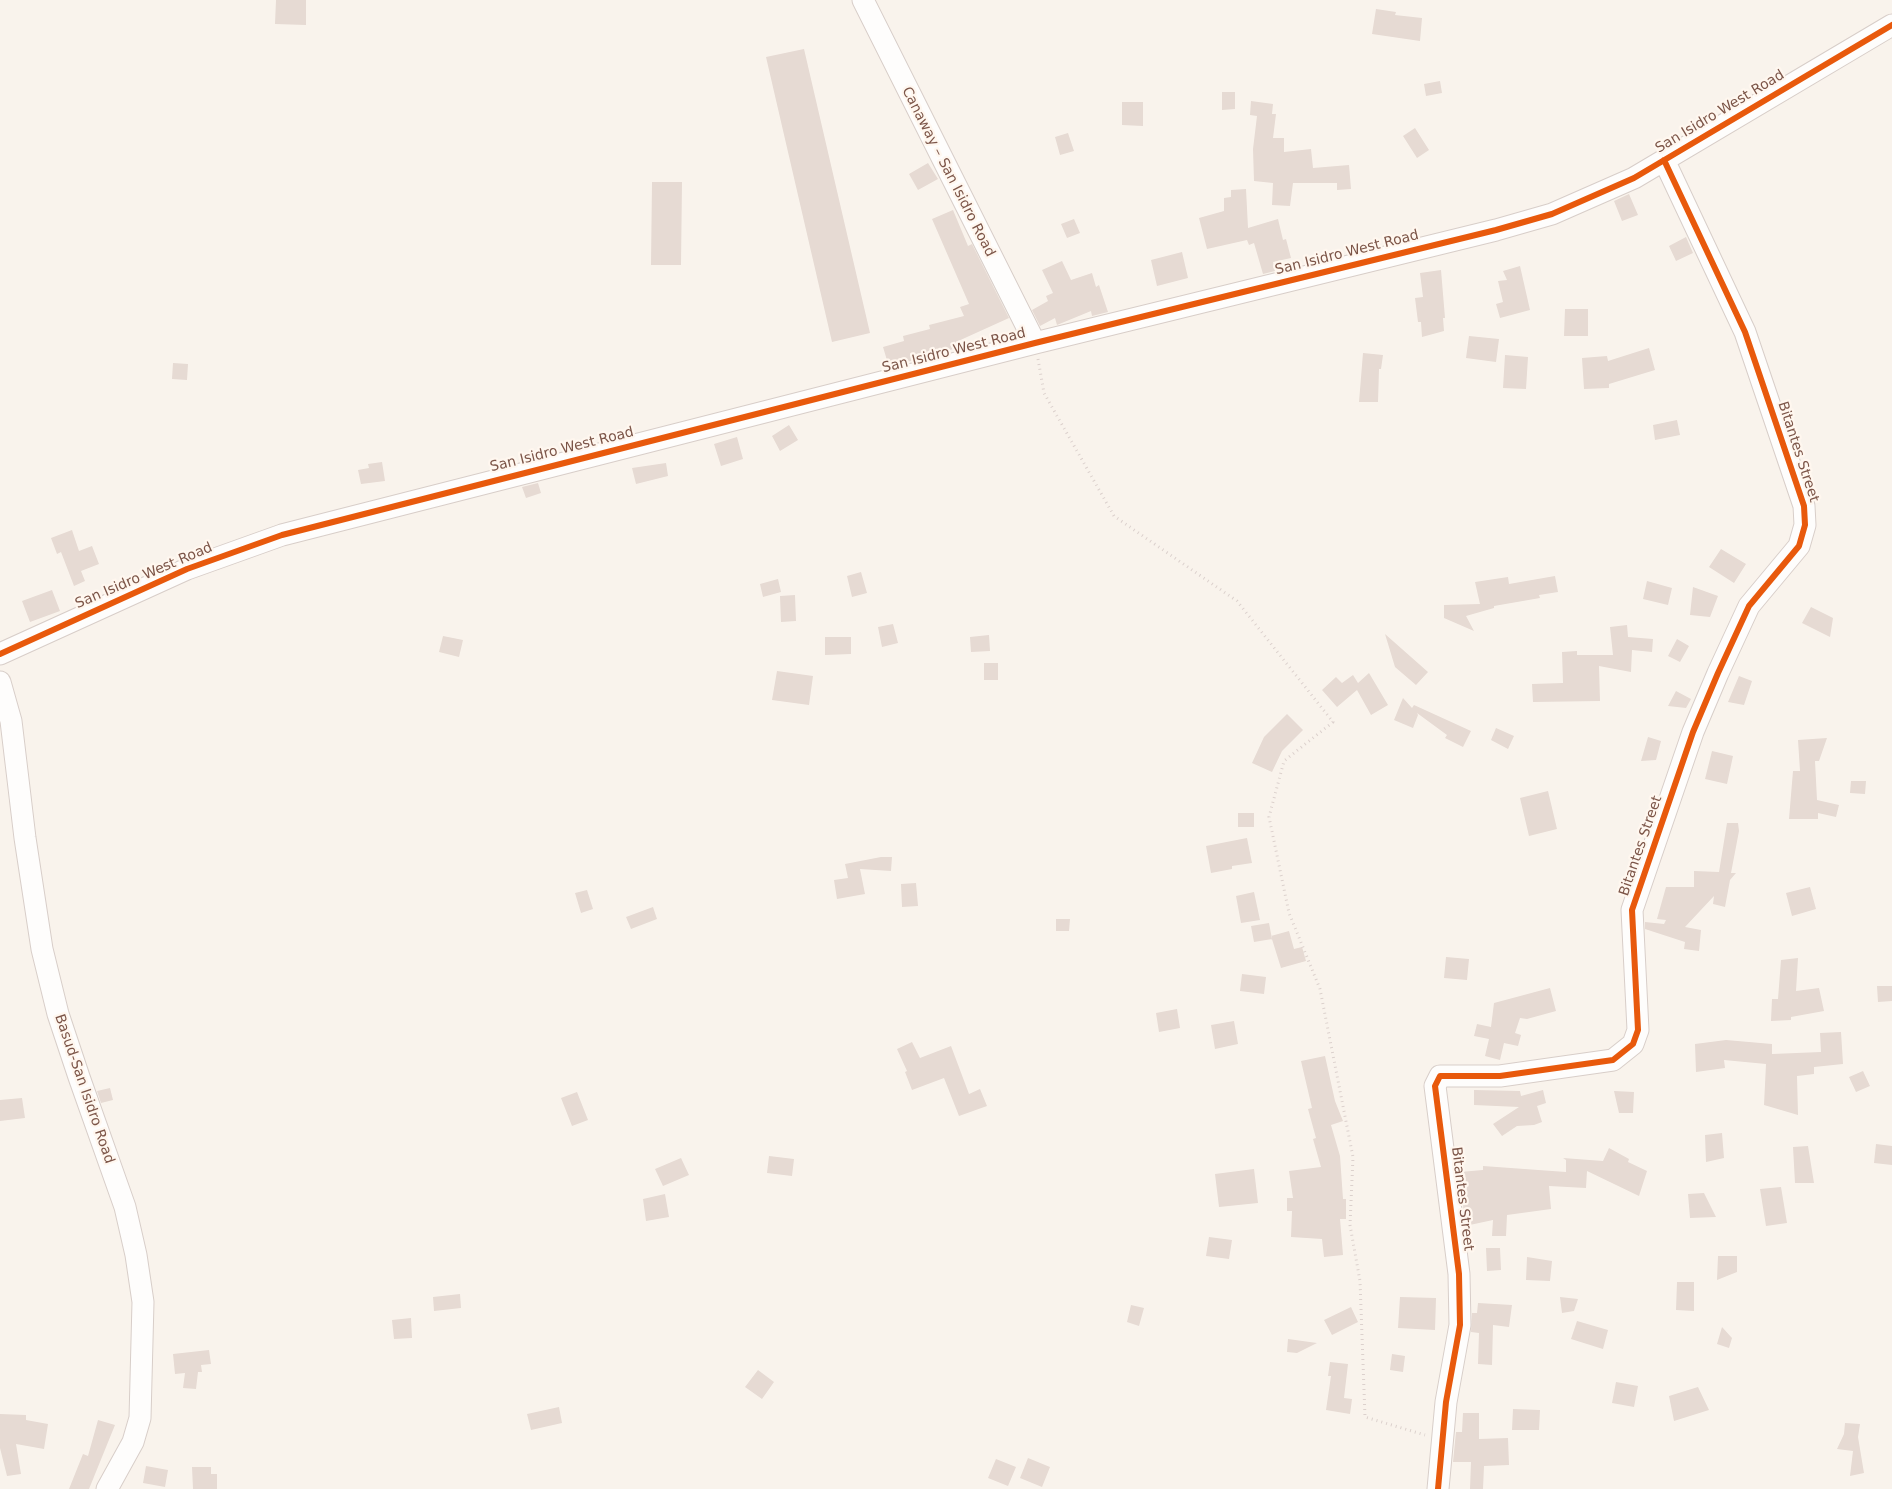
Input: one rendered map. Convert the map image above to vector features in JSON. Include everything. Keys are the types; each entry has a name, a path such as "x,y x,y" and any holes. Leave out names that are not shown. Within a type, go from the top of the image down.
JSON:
{"street":[{"name":"Canaway – San Isidro Road","path":"862,0 1035,343"},
{"name":"San Isidro West Road","path":"0,654 187,568 282,535 1035,343 1496,230 1552,214 1634,178 1892,24"},
{"name":"Bitantes Street","path":"1438,1489 1446,1402 1460,1325 1459,1274 1436,1086 1440,1076 1500,1076 1613,1060 1633,1044 1638,1030 1632,910 1693,732 1718,673 1749,606 1799,546 1805,525 1804,506 1745,332 1664,160"},
{"name":"Basud-San Isidro Road","path":"0,682 11,721 25,838 42,949 58,1014 125,1207 136,1255 143,1302 140,1418 133,1442 107,1489"}],"path":[{"path":"1035,343 1044,393 1114,516 1237,601 1333,722 1284,761 1269,817 1289,913 1320,989 1353,1157 1350,1225 1360,1281 1365,1417 1443,1440"}],"building":[{"path":"276,0 306,0 306,25 275,24"},
{"path":"1376,9 1396,12 1395,15 1422,18 1420,41 1372,34"},
{"path":"804,49 870,333 832,342 766,57"},
{"path":"1440,81 1442,93 1426,96 1424,84"},
{"path":"1222,92 1235,92 1235,109 1222,110"},
{"path":"1251,101 1273,104 1272,114 1276,114 1273,138 1284,138 1284,152 1311,149 1313,168 1349,165 1351,189 1337,190 1337,183 1293,183 1290,206 1272,205 1273,183 1254,181 1253,149 1257,116 1250,115"},
{"path":"1122,102 1143,102 1143,126 1122,125"},
{"path":"1415,128 1429,150 1417,158 1403,136"},
{"path":"1068,133 1074,151 1060,155 1055,137"},
{"path":"928,163 938,179 918,190 909,174"},
{"path":"652,182 682,182 681,265 651,265"},
{"path":"1246,189 1248,228 1278,219 1283,240 1286,239 1291,258 1273,262 1275,271 1263,274 1254,243 1249,245 1247,240 1207,249 1199,218 1224,211 1224,198 1231,197 1231,190"},
{"path":"1629,194 1638,215 1622,221 1614,201"},
{"path":"953,210 968,246 972,244 1009,318 956,342 957,348 889,367 883,347 904,341 903,336 930,329 929,325 964,316 960,307 969,304 932,219"},
{"path":"1074,219 1080,233 1067,238 1061,224"},
{"path":"1686,237 1693,253 1676,261 1669,246"},
{"path":"1182,252 1188,278 1157,286 1151,260"},
{"path":"1062,261 1071,280 1092,273 1096,287 1099,285 1108,312 1092,316 1091,311 1057,325 1055,318 1040,326 1032,310 1048,301 1046,296 1053,293 1042,270"},
{"path":"1520,266 1530,310 1500,318 1496,304 1503,302 1498,281 1507,280 1503,271"},
{"path":"1441,270 1445,318 1443,318 1444,331 1422,337 1421,322 1418,322 1415,298 1423,297 1420,273"},
{"path":"1565,309 1588,309 1588,336 1564,336"},
{"path":"1469,336 1499,339 1496,362 1466,358"},
{"path":"1649,348 1655,370 1609,384 1609,388 1584,389 1582,358 1607,356 1608,361"},
{"path":"1363,353 1383,355 1381,369 1379,369 1378,402 1359,402"},
{"path":"1505,355 1528,357 1526,389 1503,388"},
{"path":"173,363 188,364 187,380 172,379"},
{"path":"1677,420 1680,435 1655,440 1653,425"},
{"path":"789,425 798,440 780,451 772,436"},
{"path":"737,437 743,459 721,466 714,444"},
{"path":"382,462 385,481 361,484 358,470 369,468 368,464"},
{"path":"666,463 668,476 636,484 632,468"},
{"path":"538,483 541,493 526,498 522,487"},
{"path":"72,530 79,551 92,546 99,564 81,571 85,581 74,586 61,552 57,554 51,538"},
{"path":"1721,549 1746,564 1734,583 1709,567"},
{"path":"861,572 867,593 852,597 847,576"},
{"path":"1555,576 1558,592 1539,595 1540,598 1494,606 1494,608 1466,616 1474,631 1444,618 1444,605 1480,604 1475,582 1508,577 1509,584"},
{"path":"778,579 781,592 763,597 760,584"},
{"path":"1647,581 1672,588 1668,605 1643,599"},
{"path":"1693,587 1718,596 1710,617 1690,615"},
{"path":"52,590 60,611 30,622 22,601"},
{"path":"795,595 796,621 781,622 780,596"},
{"path":"1811,607 1833,618 1830,637 1802,623"},
{"path":"893,624 898,643 882,647 878,627"},
{"path":"1627,625 1628,637 1653,639 1652,652 1632,650 1631,672 1599,666 1600,701 1533,702 1532,684 1563,683 1562,652 1577,651 1577,655 1613,655 1610,627"},
{"path":"1385,634 1428,672 1416,685 1395,667"},
{"path":"989,635 990,651 971,652 970,637"},
{"path":"443,636 463,640 459,657 439,652"},
{"path":"825,637 851,637 851,654 825,655"},
{"path":"1677,639 1689,646 1680,662 1668,656"},
{"path":"984,663 998,663 998,680 984,680"},
{"path":"777,671 813,676 809,705 772,700"},
{"path":"1369,673 1388,705 1371,715 1357,690 1337,707 1322,690 1336,677 1342,683 1353,675 1358,683"},
{"path":"1739,676 1752,681 1744,705 1728,702"},
{"path":"1676,691 1691,699 1686,708 1668,706"},
{"path":"1403,698 1412,708 1414,705 1471,731 1463,747 1445,738 1447,735 1417,713 1413,728 1394,720"},
{"path":"1287,714 1303,730 1282,751 1272,772 1252,763 1264,737"},
{"path":"1496,728 1514,736 1508,749 1491,740"},
{"path":"1648,737 1661,741 1656,760 1641,761"},
{"path":"1827,738 1819,761 1815,761 1817,800 1839,805 1836,817 1818,813 1818,819 1789,819 1793,771 1800,771 1798,740"},
{"path":"1712,751 1733,756 1727,784 1705,779"},
{"path":"1851,781 1866,781 1865,794 1850,793"},
{"path":"1548,791 1557,829 1529,836 1520,798"},
{"path":"1238,813 1254,813 1254,827 1238,827"},
{"path":"1727,823 1738,823 1739,831 1731,873 1736,873 1730,880 1725,907 1713,904 1714,896 1685,927 1701,930 1699,951 1684,949 1685,942 1645,929 1645,922 1664,924 1666,920 1657,919 1666,887 1694,887 1694,871 1719,872"},
{"path":"1247,838 1252,863 1232,866 1232,869 1211,873 1206,846"},
{"path":"881,857 892,857 891,871 860,869 865,894 837,899 834,880 848,878 845,864"},
{"path":"916,883 918,906 902,907 901,884"},
{"path":"1810,887 1816,909 1792,916 1786,893"},
{"path":"587,890 593,909 581,913 575,893"},
{"path":"1254,892 1260,920 1241,923 1236,896"},
{"path":"653,907 657,919 631,929 626,917"},
{"path":"1056,919 1070,919 1069,931 1056,931"},
{"path":"1269,923 1272,939 1254,942 1251,926"},
{"path":"1289,931 1294,949 1302,947 1306,961 1281,968 1271,936"},
{"path":"1446,957 1469,959 1467,980 1444,978"},
{"path":"1798,958 1796,991 1819,988 1824,1011 1791,1017 1791,1020 1771,1021 1772,999 1778,999 1781,960"},
{"path":"1242,974 1266,977 1264,994 1240,991"},
{"path":"1877,986 1892,986 1892,1001 1878,1002"},
{"path":"1550,988 1556,1011 1527,1019 1520,1018 1515,1033 1521,1035 1518,1046 1504,1043 1500,1060 1485,1056 1489,1039 1474,1036 1477,1024 1491,1027 1494,1003"},
{"path":"1177,1009 1180,1028 1159,1032 1156,1013"},
{"path":"1234,1021 1238,1044 1215,1049 1211,1025"},
{"path":"1841,1032 1843,1064 1814,1067 1814,1074 1797,1076 1798,1115 1764,1105 1766,1064 1724,1060 1725,1068 1696,1072 1695,1044 1726,1040 1772,1044 1772,1054 1821,1052 1820,1033"},
{"path":"912,1042 920,1058 951,1046 969,1094 980,1089 987,1106 959,1116 944,1078 912,1090 905,1072 907,1071 897,1049"},
{"path":"1325,1056 1335,1101 1343,1121 1331,1125 1340,1156 1343,1199 1346,1199 1346,1219 1340,1219 1343,1255 1324,1257 1322,1239 1291,1237 1292,1211 1287,1211 1287,1198 1293,1198 1289,1171 1321,1167 1313,1139 1316,1138 1308,1109 1312,1108 1301,1061"},
{"path":"1863,1071 1870,1086 1856,1092 1849,1077"},
{"path":"110,1088 113,1100 101,1103 97,1091"},
{"path":"1474,1090 1520,1091 1521,1096 1543,1090 1546,1103 1537,1106 1542,1122 1534,1125 1517,1126 1502,1136 1493,1124 1519,1107 1474,1105"},
{"path":"1614,1091 1634,1092 1633,1113 1619,1113"},
{"path":"577,1092 588,1120 572,1126 561,1098"},
{"path":"22,1098 25,1118 0,1121 0,1100"},
{"path":"1722,1133 1724,1158 1706,1162 1705,1135"},
{"path":"1876,1144 1892,1146 1892,1165 1874,1163"},
{"path":"1808,1146 1814,1183 1795,1183 1793,1147"},
{"path":"1609,1148 1629,1159 1628,1162 1647,1171 1639,1196 1587,1171 1586,1188 1549,1186 1551,1209 1507,1215 1506,1236 1492,1236 1493,1220 1465,1226 1460,1172 1483,1170 1483,1166 1566,1172 1566,1160 1563,1158 1603,1161"},
{"path":"769,1156 794,1159 792,1176 767,1173"},
{"path":"681,1158 689,1175 663,1186 655,1169"},
{"path":"1254,1169 1258,1203 1219,1207 1215,1174"},
{"path":"1781,1187 1787,1223 1766,1226 1760,1189"},
{"path":"1704,1193 1716,1217 1690,1218 1688,1194"},
{"path":"665,1194 669,1217 646,1221 643,1199"},
{"path":"1209,1237 1232,1240 1229,1259 1206,1256"},
{"path":"1486,1248 1500,1248 1501,1270 1487,1271"},
{"path":"1718,1256 1737,1256 1737,1272 1717,1280"},
{"path":"1527,1257 1552,1261 1550,1281 1526,1280"},
{"path":"1677,1282 1694,1282 1694,1311 1676,1310"},
{"path":"460,1294 461,1308 434,1311 433,1297"},
{"path":"1400,1297 1436,1298 1435,1330 1398,1328"},
{"path":"1560,1297 1578,1299 1574,1311 1562,1313"},
{"path":"1478,1303 1512,1305 1509,1327 1493,1325 1492,1365 1478,1364 1479,1333 1471,1332 1472,1313 1477,1313"},
{"path":"1131,1305 1144,1308 1139,1326 1127,1322"},
{"path":"1351,1307 1358,1322 1332,1335 1324,1320"},
{"path":"411,1318 412,1338 394,1339 392,1320"},
{"path":"1577,1321 1608,1330 1603,1349 1571,1339"},
{"path":"1722,1327 1732,1338 1729,1348 1717,1344"},
{"path":"1288,1339 1317,1343 1297,1353 1287,1352"},
{"path":"209,1350 211,1364 201,1365 202,1372 198,1372 196,1389 183,1388 185,1373 175,1374 173,1354"},
{"path":"1392,1354 1405,1356 1403,1372 1390,1370"},
{"path":"1330,1362 1348,1364 1344,1398 1352,1399 1350,1414 1326,1410 1331,1376 1328,1376"},
{"path":"758,1370 774,1382 762,1399 745,1387"},
{"path":"1616,1382 1638,1386 1634,1407 1612,1403"},
{"path":"1698,1387 1709,1410 1674,1421 1669,1396"},
{"path":"559,1407 562,1423 531,1430 527,1414"},
{"path":"1513,1409 1540,1410 1539,1430 1512,1430"},
{"path":"1463,1413 1479,1413 1479,1439 1508,1438 1509,1465 1484,1466 1483,1489 1470,1489 1471,1462 1453,1462 1456,1432 1462,1432"},
{"path":"0,1414 26,1415 26,1420 48,1424 44,1449 16,1444 21,1474 7,1476 0,1448"},
{"path":"98,1420 115,1425 89,1489 69,1489 83,1454 88,1456"},
{"path":"1845,1423 1860,1424 1858,1437 1864,1473 1850,1476 1853,1451 1837,1449 1844,1434"},
{"path":"1028,1458 1050,1467 1042,1487 1020,1478"},
{"path":"996,1459 1016,1467 1008,1486 988,1478"},
{"path":"146,1466 168,1470 165,1487 143,1483"},
{"path":"192,1467 211,1467 211,1474 217,1474 217,1489 193,1489"}],"cycle path":[{"path":"0,654 187,569 282,535 1035,343 1496,230 1552,214 1634,178 1892,25"},
{"path":"1438,1489 1446,1402 1460,1325 1459,1274 1435,1086 1440,1076 1500,1076 1613,1060 1633,1044 1638,1030 1632,910 1693,732 1718,673 1749,606 1799,546 1805,525 1804,506 1745,332 1664,160"}]}
